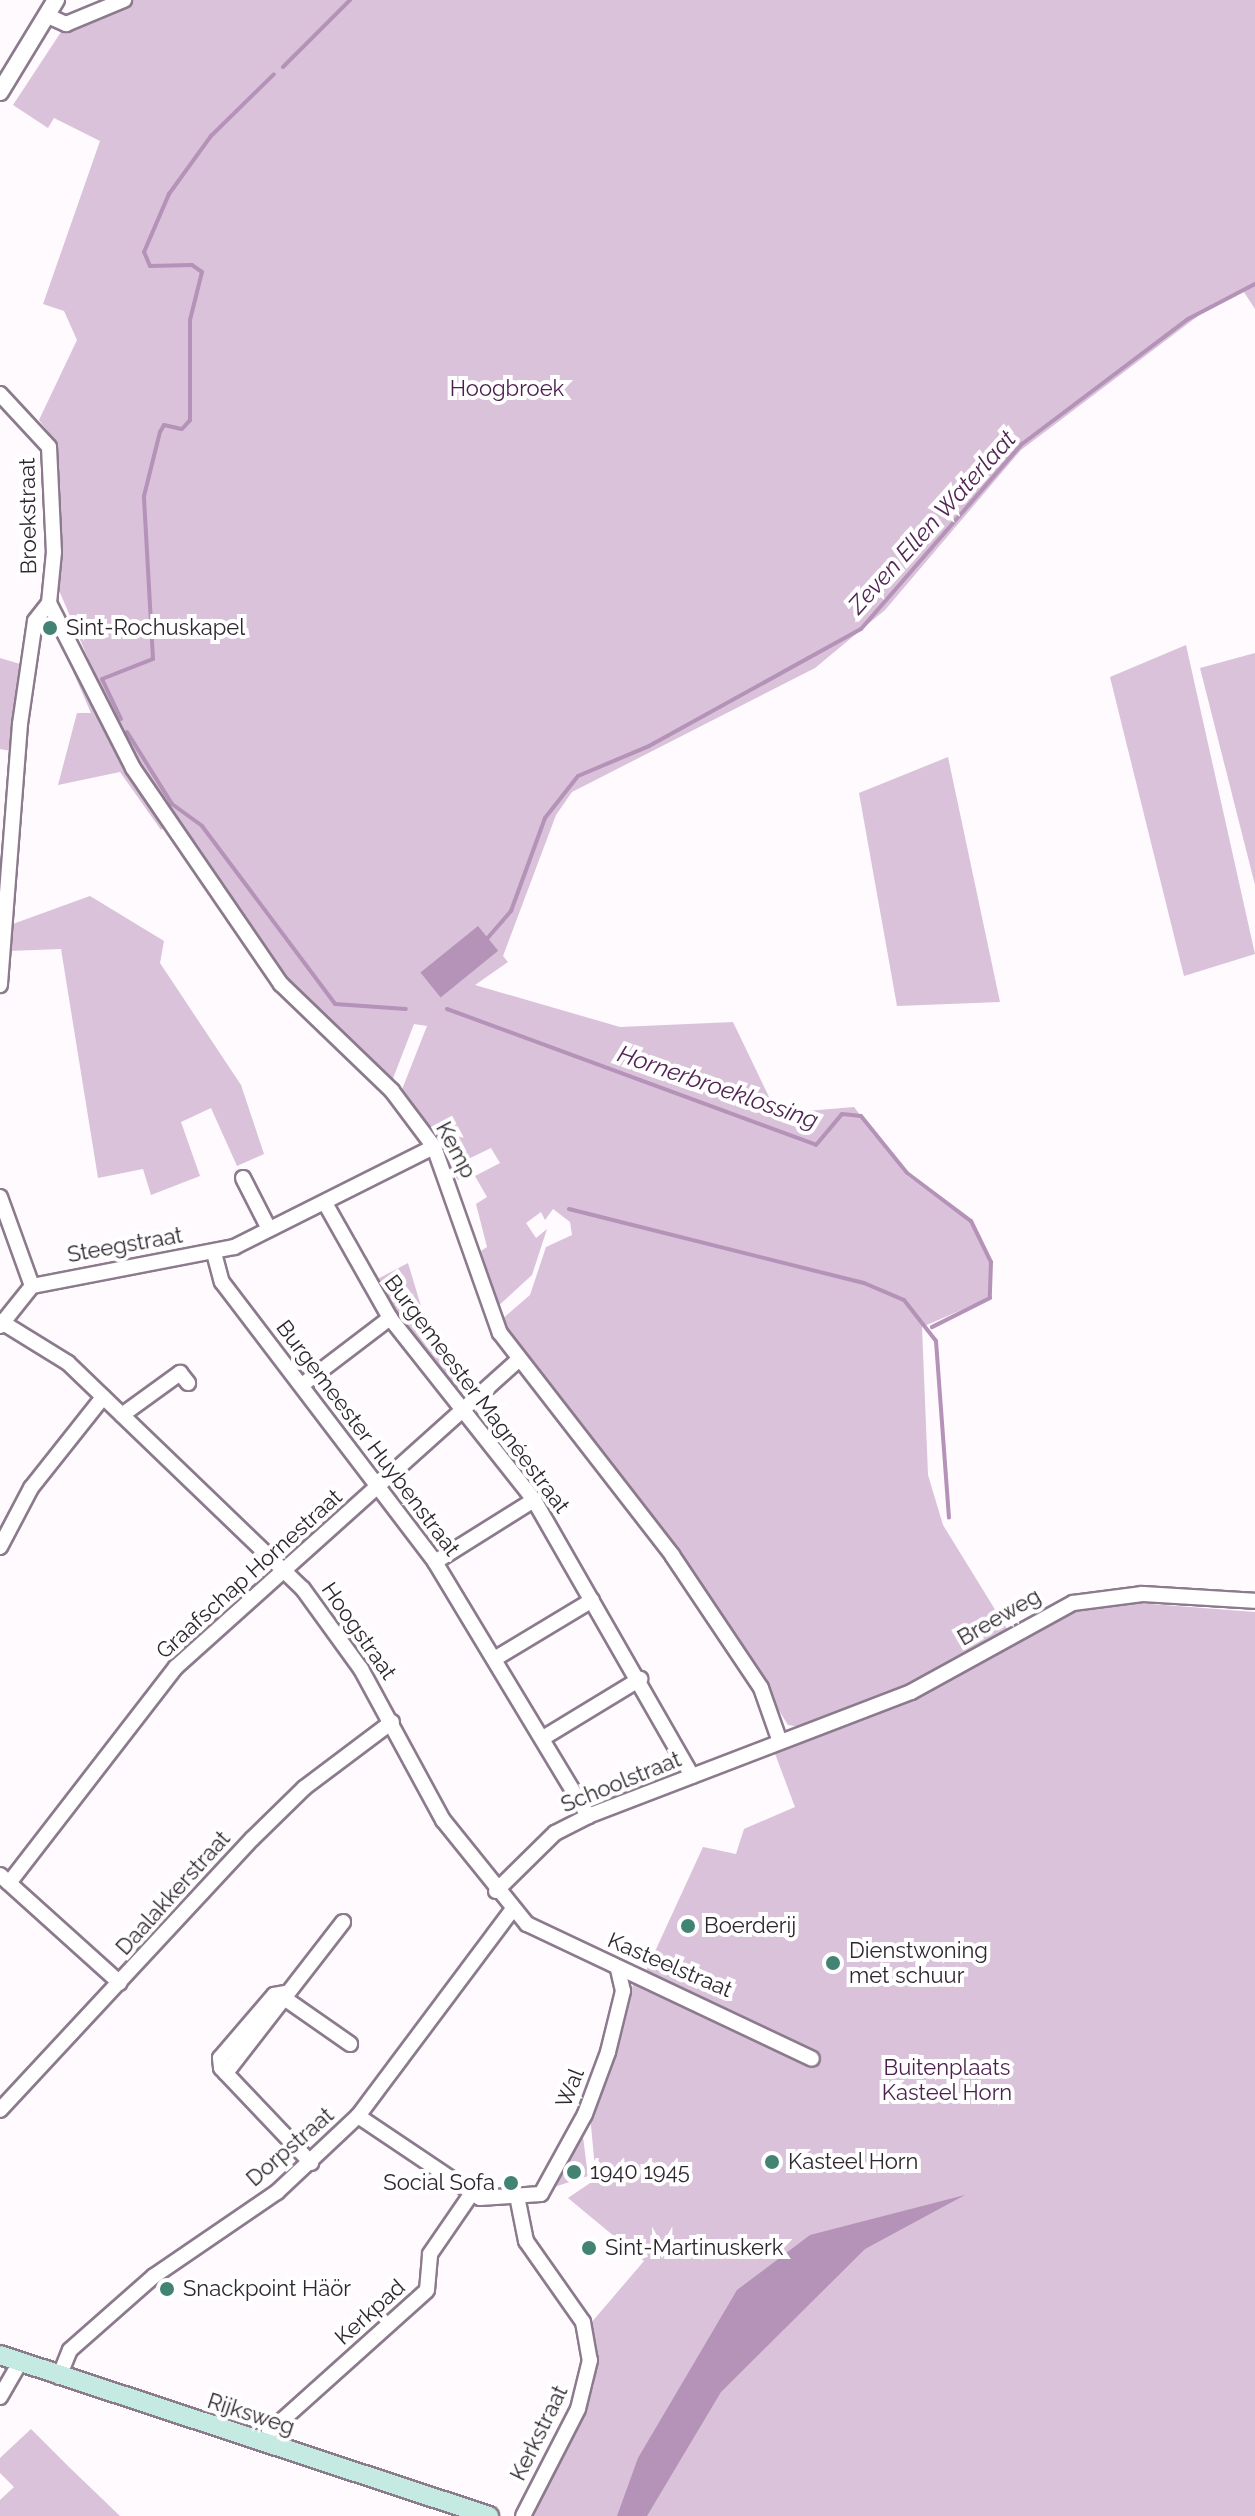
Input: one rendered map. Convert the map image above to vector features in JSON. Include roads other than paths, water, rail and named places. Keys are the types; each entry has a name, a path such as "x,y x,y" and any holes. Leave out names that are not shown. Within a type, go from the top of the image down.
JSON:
{"main road":[{"name":"Rijksweg","path":"0,2355 59,2377 267,2438 489,2516"}],"street":[{"path":"0,92 56,0"},
{"path":"48,16 66,24 124,0"},
{"name":"Broekstraat","path":"0,394 49,447 49,603 35,621 20,724 0,985"},
{"name":"Kemp","path":"49,603 133,768 281,984 392,1091 434,1147 517,1361 672,1555 761,1688 780,1742"},
{"name":"Steegstraat","path":"32,1286 214,1253 325,1203 434,1147"},
{"path":"243,1178 269,1229"},
{"path":"0,1197 32,1286 1,1323"},
{"name":"Burgemeester Magnéestraat","path":"325,1203 390,1318 534,1500 640,1679 692,1776"},
{"name":"Burgemeester Huybenstraat","path":"214,1253 222,1282 435,1562 496,1658 588,1816"},
{"path":"302,1385 390,1318"},
{"name":"Hoogstraat","path":"1,1323 56,1354 285,1571 335,1629 392,1722 443,1820 512,1910"},
{"name":"Graafschap Hornestraat","path":"4,1879 176,1667 517,1361"},
{"path":"122,1415 180,1373 188,1383"},
{"path":"0,1547 31,1488 103,1397"},
{"path":"435,1562 534,1500"},
{"name":"Breeweg","path":"780,1742 911,1692 1073,1603 1142,1594 1255,1601"},
{"path":"496,1658 592,1600"},
{"path":"543,1738 640,1679"},
{"name":"Daalakkerstraat","path":"0,2110 304,1788 392,1722"},
{"name":"Schoolstraat","path":"496,1891 555,1833 588,1816 780,1742"},
{"path":"4,1879 120,1983"},
{"name":"Kasteelstraat","path":"512,1910 618,1969 812,2059"},
{"name":"Dorpstraat","path":"59,2377 70,2350 154,2276 311,2163 358,2116 512,1910"},
{"path":"311,2163 226,2073 343,1922"},
{"name":"Wal","path":"517,2196 541,2194 585,2114 623,1991 618,1969"},
{"path":"285,1997 350,2044"},
{"path":"358,2116 472,2193 517,2196"},
{"name":"Kerkpad","path":"267,2438 324,2381 427,2290 430,2254 472,2193"},
{"name":"Kerkstraat","path":"517,2196 526,2241 583,2322 590,2360 578,2409 523,2516"},
{"path":"0,2397 20,2363"}],"waterway":[{"name":"Hornerbroeklossing","path":"283,67 350,0"},
{"name":"Hornerbroeklossing","path":"121,719 102,679 153,659 144,496 164,425 182,429 190,420 190,320 202,272 192,265 150,266 144,252 169,194 211,136 274,74"},
{"name":"Zeven Ellen Waterlaat","path":"485,941 511,911 545,818 578,776 649,746 861,629 1022,444 1188,319 1255,284"},
{"name":"Hornerbroeklossing","path":"127,732 172,804 202,826 335,1004 406,1009"},
{"name":"Hornerbroeklossing","path":"447,1009 816,1145 842,1114 861,1116 907,1173 971,1221 991,1262 990,1298 932,1327"},
{"name":"Hornerbroeklossing","path":"569,1209 864,1283 904,1300 936,1341 949,1518"}],"place":[{"name":"Sint-Rochuskapel","path":"50,628"},
{"name":"Boerderij","path":"688,1926"},
{"name":"Dienstwoning met schuur","path":"833,1963"},
{"name":"Kasteel Horn","path":"772,2162"},
{"name":"1940 1945","path":"574,2172"},
{"name":"Social Sofa","path":"511,2183"},
{"name":"Sint-Martinuskerk","path":"589,2248"},
{"name":"Snackpoint Häör","path":"167,2289"}],"park label":[{"name":"Hoogbroek","path":"507,389"},
{"name":"Buitenplaats Kasteel Horn","path":"947,2080"}]}
